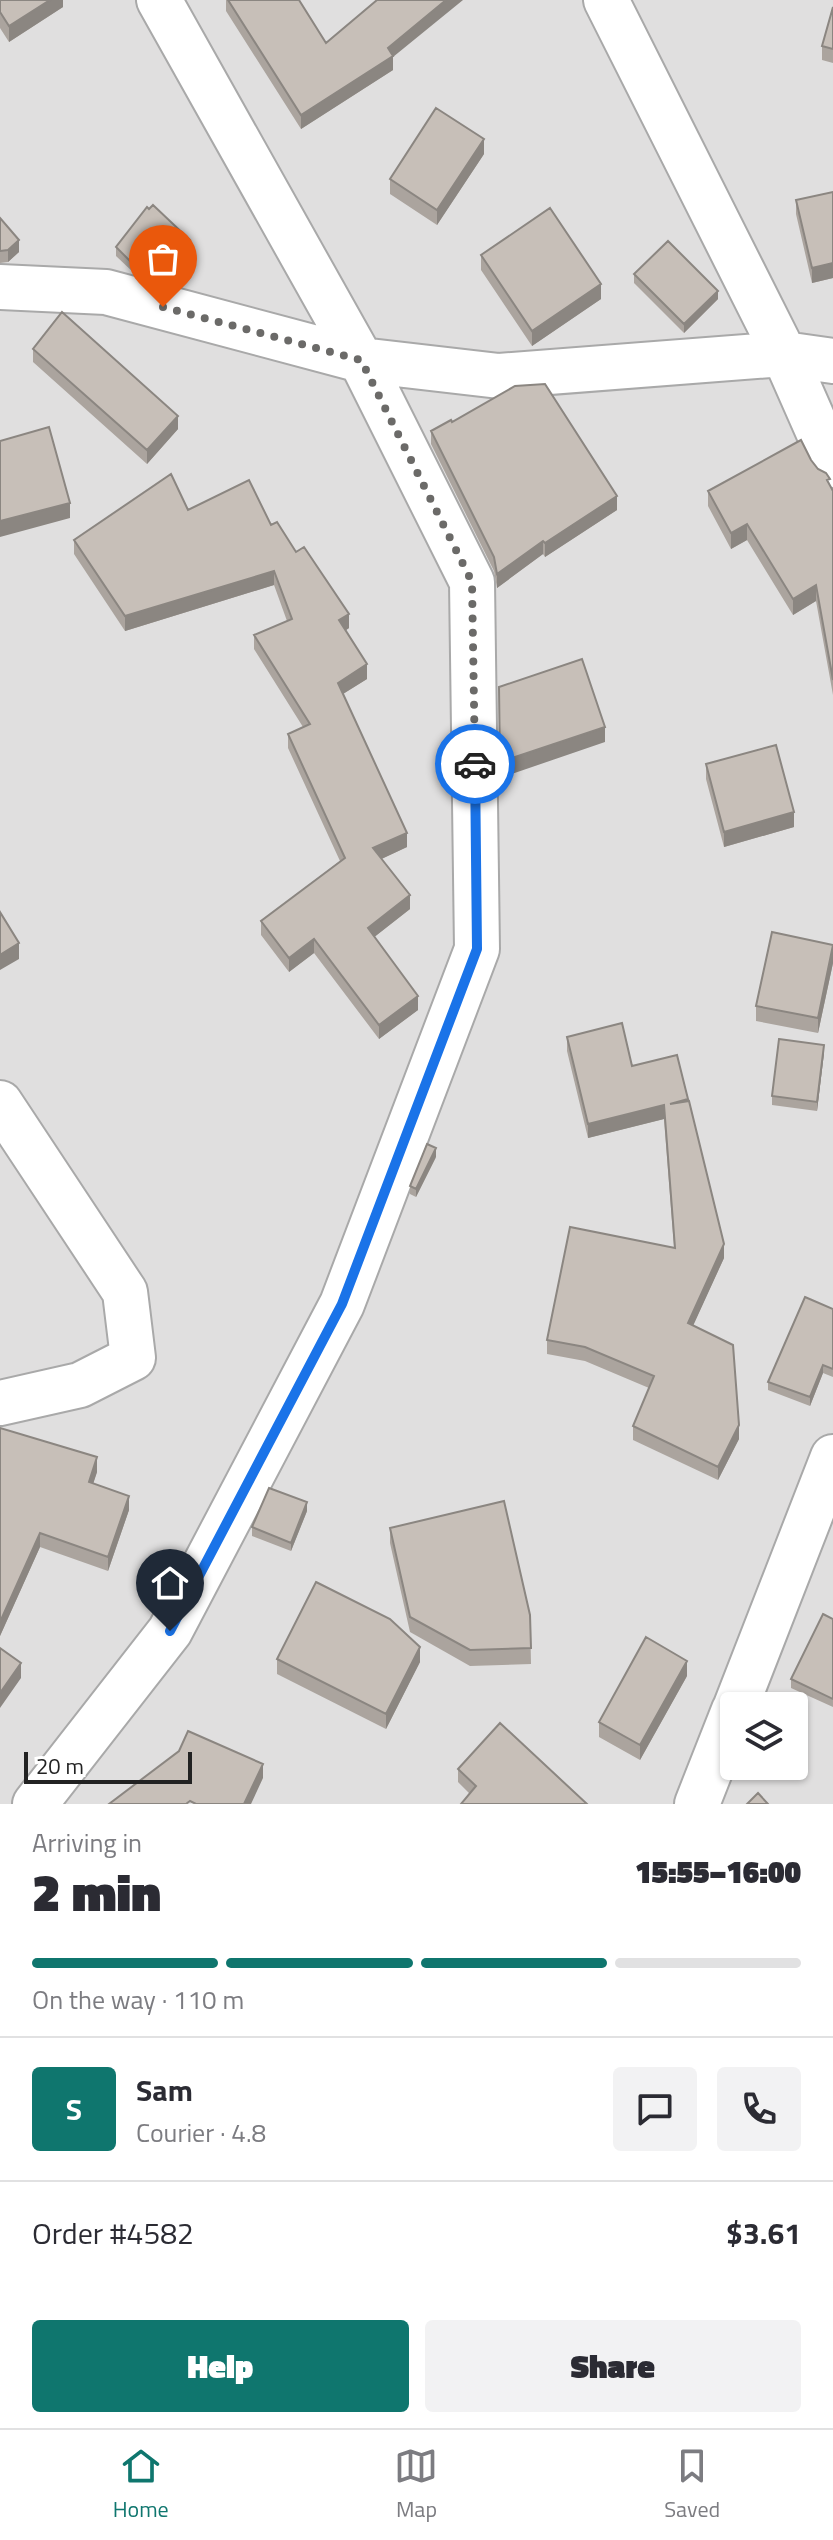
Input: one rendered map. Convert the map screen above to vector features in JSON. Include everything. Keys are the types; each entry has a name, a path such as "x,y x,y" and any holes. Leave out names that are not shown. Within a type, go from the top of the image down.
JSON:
{"street":[{"path":"35,1804 170,1631 342,1304 477,949 472,582 361,360 159,0"},
{"path":"606,0 784,354 833,465"},
{"path":"0,287 106,292 361,360 499,376 784,354 833,361"},
{"path":"0,1103 125,1292 133,1358 80,1385 0,1403"},
{"path":"741,1692 833,1457"},
{"path":"697,1804 720,1746"}],"shaded area":[{"path":"0,0 833,0 833,1804 0,1804"}],"building":[{"path":"0,0 50,0 9,26 0,12"},
{"path":"228,0 299,0 326,43 377,0 446,0 388,48 393,56 301,115"},
{"path":"833,7 833,49 822,46"},
{"path":"436,108 484,139 437,210 390,179"},
{"path":"833,192 833,263 812,268 796,200"},
{"path":"153,205 190,240 160,272 135,266 116,247 147,207 149,209"},
{"path":"550,208 601,284 532,331 481,255"},
{"path":"0,218 19,240 8,250 0,251"},
{"path":"668,241 718,291 684,324 634,274"},
{"path":"62,312 178,416 147,450 33,349"},
{"path":"545,384 617,496 545,543 543,541 497,574 494,557 431,431 515,386"},
{"path":"49,427 70,503 0,521 0,441"},
{"path":"801,440 811,460 830,479 827,480 833,491 833,680 816,585 793,599 747,524 731,533 708,491"},
{"path":"171,474 188,510 249,480 271,525 277,522 296,552 304,547 349,614 339,620 367,664 338,683 407,833 373,848 410,895 368,928 418,996 379,1025 314,939 289,958 261,921 345,858 288,734 310,724 254,635 292,619 274,571 125,616 74,540"},
{"path":"582,659 605,727 500,762 499,687"},
{"path":"776,745 794,812 724,832 706,764"},
{"path":"0,912 19,943 0,955"},
{"path":"772,932 833,945 818,1018 756,1006"},
{"path":"622,1023 632,1066 677,1055 688,1099 670,1104 689,1101 724,1244 688,1323 733,1345 739,1425 718,1467 633,1426 654,1376 585,1347 547,1340 570,1227 675,1248 664,1105 588,1124 567,1037"},
{"path":"779,1039 824,1045 817,1102 772,1096"},
{"path":"427,1144 436,1148 416,1189 410,1186"},
{"path":"805,1297 833,1309 833,1369 823,1365 810,1397 768,1382"},
{"path":"0,1428 97,1457 89,1482 129,1496 108,1557 40,1533 0,1622"},
{"path":"269,1488 307,1502 291,1543 252,1527"},
{"path":"504,1501 530,1615 531,1648 470,1650 410,1617 390,1528"},
{"path":"316,1582 390,1619 420,1647 386,1714 277,1659"},
{"path":"823,1614 833,1619 833,1699 791,1679"},
{"path":"646,1637 687,1661 640,1745 599,1722"},
{"path":"0,1648 21,1663 0,1693"},
{"path":"500,1723 587,1804 461,1804 476,1786 458,1769"},
{"path":"188,1731 263,1764 244,1804 196,1804 190,1801 186,1804 109,1804 179,1751"},
{"path":"758,1793 768,1804 747,1804"}],"way so far":[{"path":"163,307 361,360 472,582 475,764"}],"route":[{"path":"170,1631 342,1304 477,949 475,764"}]}
